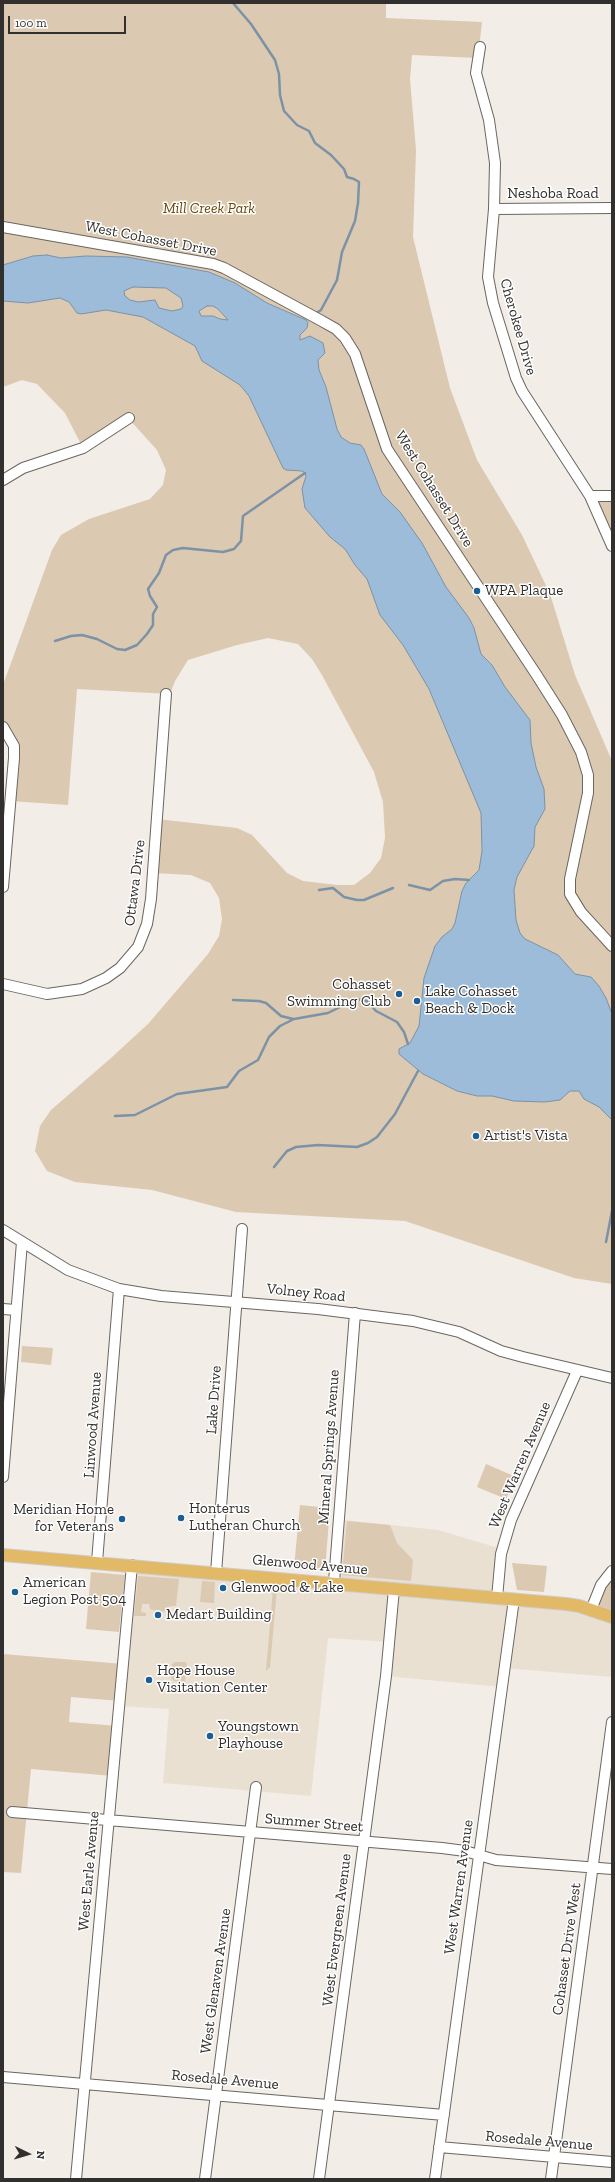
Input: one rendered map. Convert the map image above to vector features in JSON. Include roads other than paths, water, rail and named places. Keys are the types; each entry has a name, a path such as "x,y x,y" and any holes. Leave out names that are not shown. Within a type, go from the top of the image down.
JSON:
{"main road":[{"name":"Glenwood Avenue","path":"3,1555 334,1582 394,1589 566,1604 612,1617"}],"street":[{"name":"Cherokee Drive","path":"480,47 476,73 493,139 495,162 494,209 488,255 488,284 516,378 528,402 590,496 612,546"},
{"name":"Neshoba Road","path":"494,209 612,208"},
{"name":"West Cohasset Drive","path":"6,228 49,234 213,264 224,268 341,333 350,346 387,449 536,674 562,715 581,752 588,775 588,793 570,879 570,894 581,912 612,946"},
{"path":"3,480 23,468 83,448 129,418"},
{"path":"590,496 612,496"},
{"name":"Ottawa Drive","path":"3,984 47,994 82,989 106,978 120,968 138,947 148,920 151,899 166,694"},
{"path":"3,727 12,742 14,758 3,887"},
{"name":"Lake Drive","path":"216,1572 242,1229"},
{"name":"Volney Road","path":"3,1230 68,1270 119,1289 161,1296 355,1313 446,1328 459,1332 502,1351 577,1371 612,1378"},
{"path":"3,1477 22,1242"},
{"name":"Linwood Avenue","path":"98,1562 119,1289"},
{"path":"3,1309 16,1310"},
{"name":"Mineral Springs Avenue","path":"334,1582 355,1313"},
{"name":"West Warren Avenue","path":"497,1598 501,1554 511,1520 577,1371"},
{"name":"West Earle Avenue","path":"76,2179 132,1565"},
{"path":"591,1610 601,1586 612,1571"},
{"name":"West Evergreen Avenue","path":"319,2179 386,1676 394,1589"},
{"name":"West Warren Avenue","path":"435,2179 514,1599"},
{"name":"Cohasset Drive West","path":"551,2179 612,1722"},
{"name":"West Glenaven Avenue","path":"205,2179 256,1787"},
{"name":"Summer Street","path":"12,1812 465,1851 496,1860 612,1869"},
{"name":"Rosedale Avenue","path":"3,2076 444,2115"},
{"name":"Rosedale Avenue","path":"439,2147 612,2162"}],"water":[{"path":"47,255 61,258 86,256 127,257 209,272 235,283 267,303 306,320 308,322 307,328 300,335 300,340 310,336 323,343 325,353 318,360 319,370 326,387 337,429 341,437 350,443 361,445 364,449 382,494 400,512 422,543 446,587 469,618 474,628 481,654 492,665 505,687 530,720 531,743 536,767 544,789 545,809 535,827 534,846 517,877 514,890 516,920 520,933 525,939 558,955 575,974 591,977 599,986 606,998 612,1014 612,1120 599,1107 584,1099 579,1091 570,1091 560,1100 545,1102 514,1101 492,1096 477,1096 457,1091 423,1074 399,1054 399,1049 410,1043 419,1026 424,978 435,946 442,937 452,929 455,923 462,891 466,883 479,870 482,851 481,813 429,689 403,645 380,615 367,579 355,565 345,549 330,537 305,508 302,489 306,476 305,473 302,471 286,470 283,468 249,396 240,385 202,361 195,346 143,317 106,310 81,314 77,313 69,302 60,298 28,303 3,301 3,265 33,256","holes":["133,287 166,288 181,298 183,306 181,309 172,311 159,308 155,300 138,302 130,300 125,296 124,291","207,306 213,306 218,309 228,320 213,316 201,316 199,311"]}],"waterway":[{"path":"233,3 251,24 275,60 279,74 280,95 284,111 297,125 309,131 315,143 331,155 344,169 347,177 359,182 355,221 342,252 337,280 321,310 315,314"},
{"path":"55,641 71,636 82,635 97,639 117,649 125,650 137,645 153,625 153,614 157,607 150,596 148,589 159,573 166,555 173,550 183,548 223,552 234,549 241,541 243,516 305,473"},
{"path":"409,885 430,890 443,881 455,879 469,880"},
{"path":"319,890 333,888 344,897 364,900 393,888"},
{"path":"115,1116 135,1115 177,1094 227,1087 239,1071 258,1060 269,1037 280,1026 294,1019 328,1013 356,999 367,1001 376,1011 397,1022 404,1032 408,1044"},
{"path":"233,1000 259,1001 266,1003 281,1016 293,1019"},
{"path":"274,1167 287,1151 296,1147 318,1145 357,1147 368,1143 377,1137 395,1114 418,1071"},
{"path":"606,1242 612,1211"}],"place":[{"name":"WPA Plaque","path":"477,591"},
{"name":"Cohasset Swimming Club","path":"399,994"},
{"name":"Lake Cohasset Beach & Dock","path":"417,1001"},
{"name":"Artist's Vista","path":"476,1136"},
{"name":"Honterus Lutheran Church","path":"181,1518"},
{"name":"Meridian Home for Veterans","path":"122,1519"},
{"name":"Glenwood & Lake","path":"223,1588"},
{"name":"American Legion Post 504","path":"15,1592"},
{"name":"Medart Building","path":"158,1615"},
{"name":"Hope House Visitation Center","path":"149,1680"},
{"name":"Youngstown Playhouse","path":"210,1736"}],"park label":[{"name":"Mill Creek Park","path":"209,209"}]}
